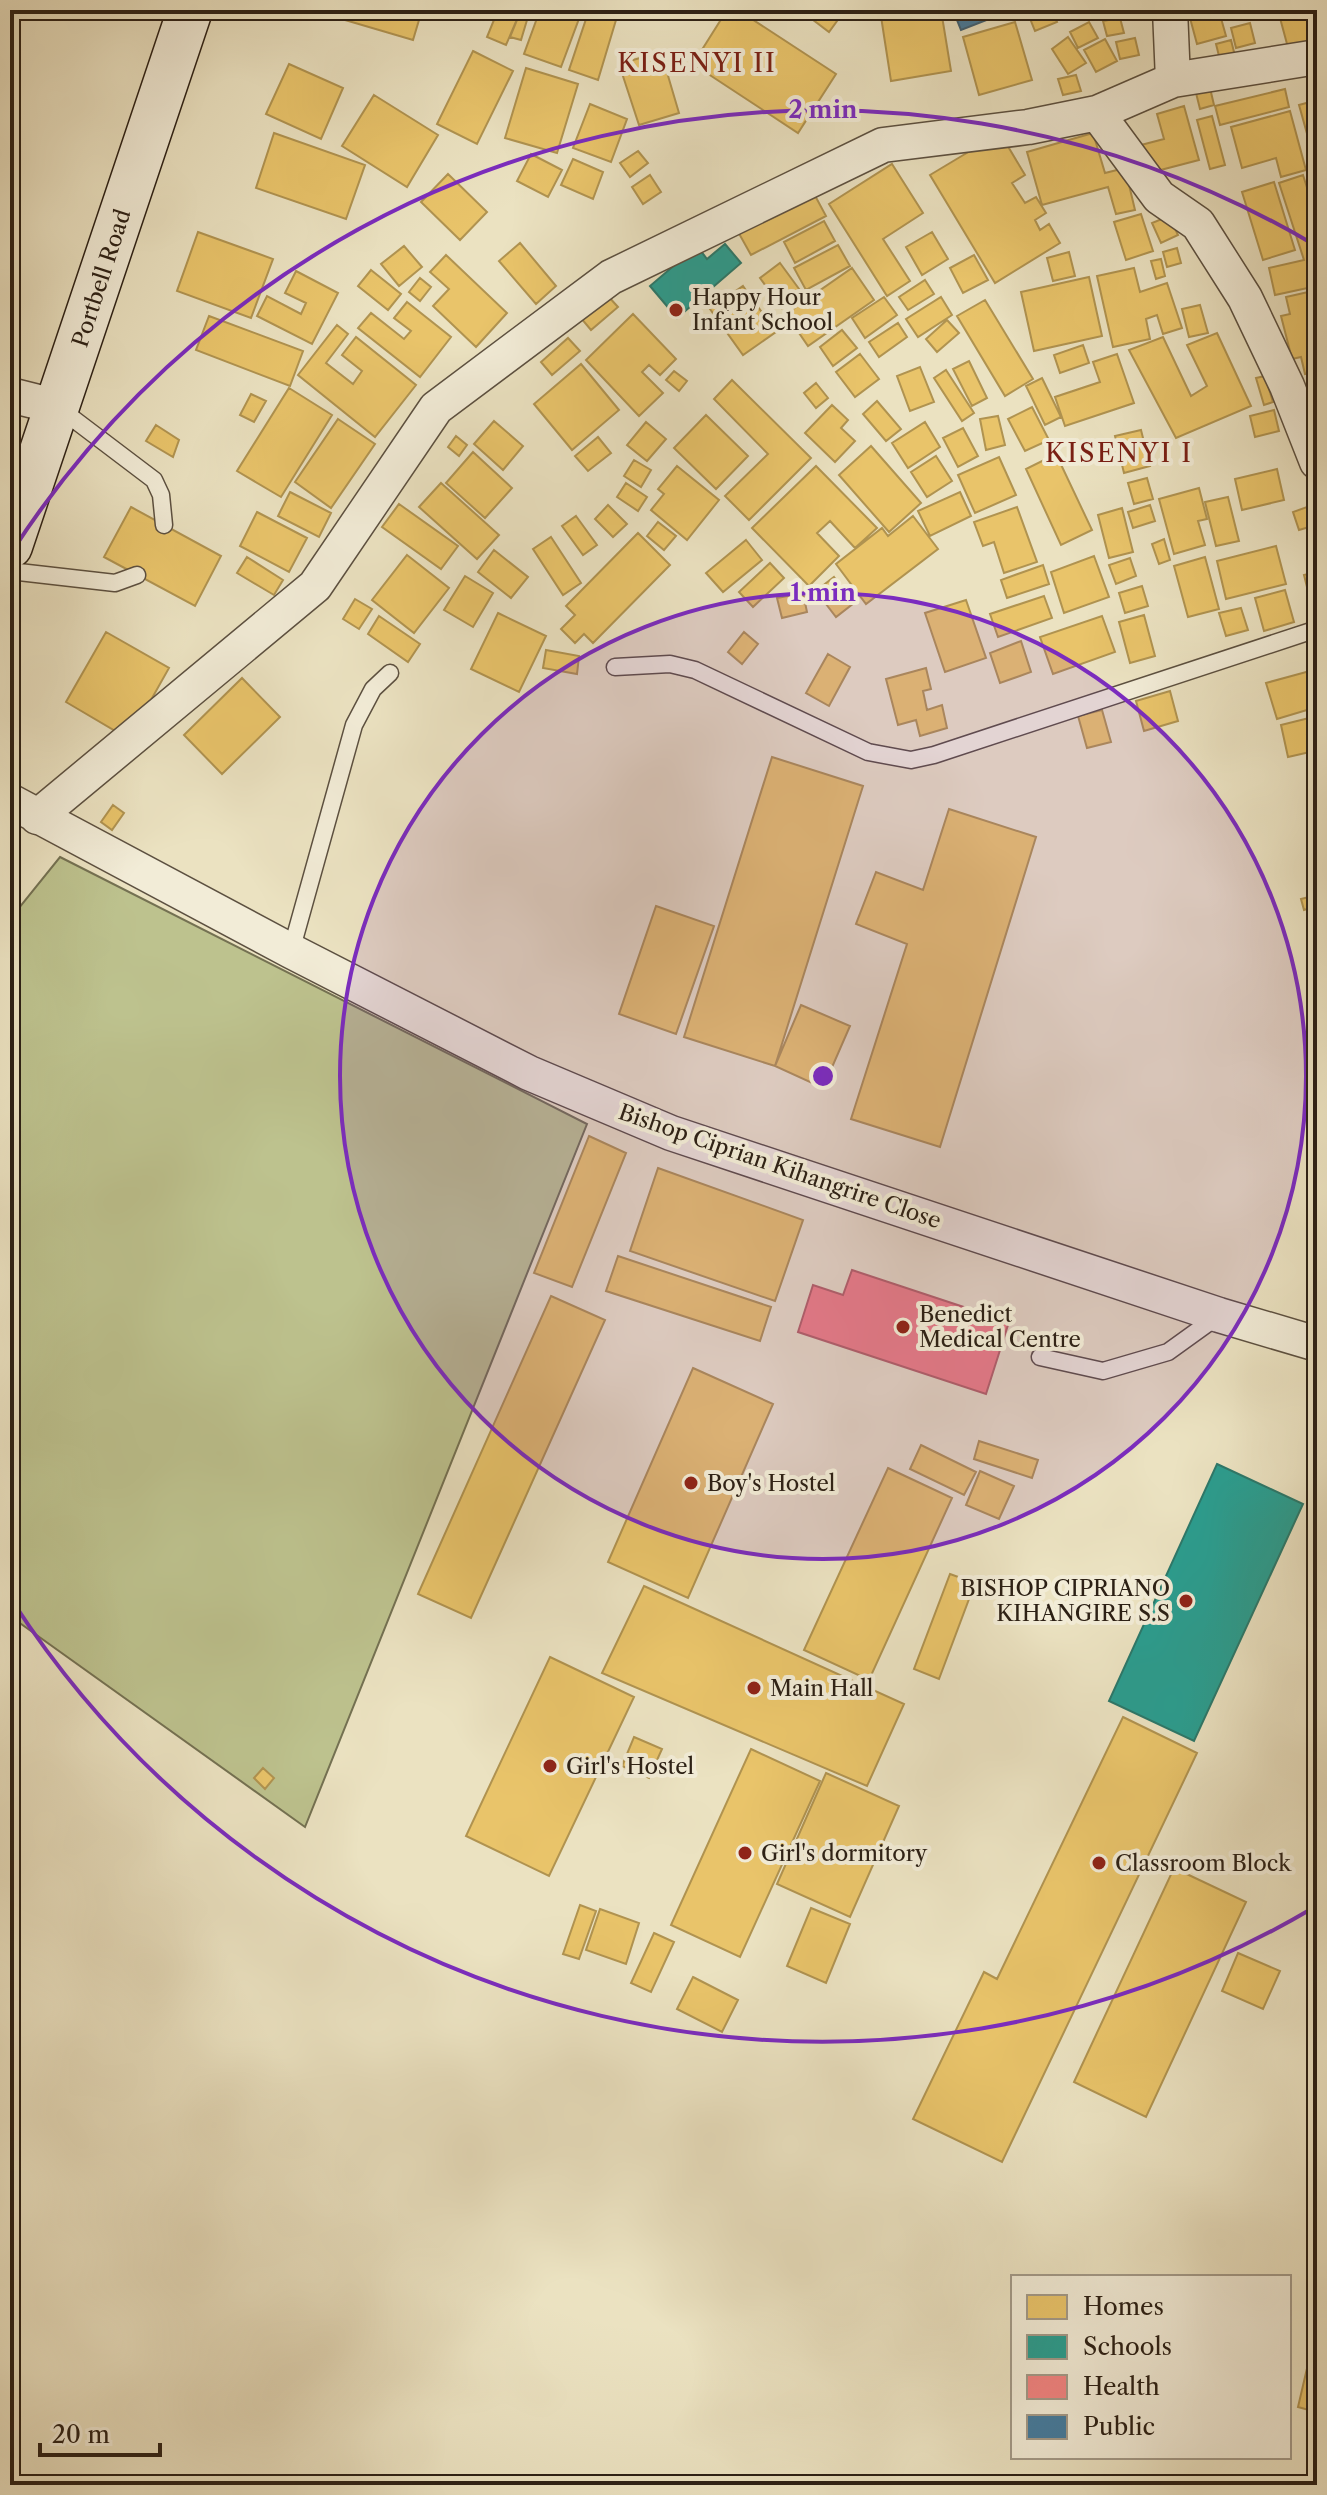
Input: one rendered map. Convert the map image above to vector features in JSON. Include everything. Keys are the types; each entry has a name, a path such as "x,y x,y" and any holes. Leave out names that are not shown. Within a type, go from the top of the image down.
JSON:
{"main road":[{"name":"Portbell Road","path":"10,546 190,10"}],"street":[{"path":"1170,10 1173,80"},
{"path":"23,809 315,586 436,408 611,277 883,145 1028,127 1097,113 1173,80 1317,57"},
{"path":"1097,113 1159,197 1198,224 1245,298 1287,386 1317,462"},
{"path":"10,395 58,407"},
{"name":"Bishop Ciprian Kihangrire Close","path":"23,809 529,1073 671,1133 1219,1315 1317,1344"}],"lane":[{"path":"58,407 154,480 161,495 164,525"},
{"path":"10,571 115,583 137,575"},
{"path":"615,667 670,664 695,670 868,752 911,760 1317,629"},
{"path":"291,951 354,725 373,689 390,673"},
{"path":"1040,1357 1103,1371 1168,1352 1219,1315"}],"green space":[{"path":"60,857 587,1124 305,1827 10,1616 10,919"}],"building: Homes":[{"path":"311,10 422,10 413,40"},
{"path":"498,10 521,10 506,45 487,37"},
{"path":"521,10 530,10 521,40 510,37"},
{"path":"540,10 563,10 580,16 561,67 524,54"},
{"path":"581,10 619,10 598,80 569,70 588,13"},
{"path":"727,10 738,10 836,74 798,133 693,64"},
{"path":"800,10 845,10 829,32"},
{"path":"880,10 941,10 951,71 891,81"},
{"path":"1052,10 1057,22 1035,31 1027,11"},
{"path":"1317,10 1317,47 1290,55 1280,18"},
{"path":"1219,11 1226,36 1197,44 1190,18"},
{"path":"1120,18 1124,33 1107,36 1103,21"},
{"path":"1015,22 1032,80 979,95 963,37"},
{"path":"1089,22 1098,38 1078,48 1070,32"},
{"path":"1250,23 1255,43 1236,48 1231,28"},
{"path":"1068,37 1086,63 1068,74 1052,49"},
{"path":"1135,38 1139,55 1120,59 1116,42"},
{"path":"1105,39 1117,61 1096,72 1084,50"},
{"path":"1231,40 1235,56 1220,60 1216,44"},
{"path":"473,51 513,71 477,144 437,124"},
{"path":"661,52 679,113 639,125 619,64"},
{"path":"289,64 343,88 321,139 266,114"},
{"path":"526,68 578,84 557,153 505,138"},
{"path":"1076,75 1081,91 1063,95 1058,79"},
{"path":"1210,88 1214,105 1200,109 1196,93"},
{"path":"1285,89 1289,107 1220,125 1215,106"},
{"path":"374,95 438,135 407,187 342,146"},
{"path":"1317,100 1317,166 1316,166 1299,105"},
{"path":"590,104 627,119 611,162 573,148"},
{"path":"1184,106 1199,160 1149,173 1141,145 1164,139 1157,114"},
{"path":"1290,111 1306,170 1281,177 1276,158 1242,168 1231,127"},
{"path":"1212,116 1225,165 1210,169 1197,120"},
{"path":"274,133 365,165 346,219 256,188"},
{"path":"1000,133 1025,175 1012,183 1025,203 1036,197 1046,213 1035,220 1040,230 1049,224 1060,243 995,283 930,175"},
{"path":"1093,133 1105,173 1125,168 1135,210 1116,214 1108,187 1042,205 1027,152"},
{"path":"638,151 648,163 630,177 620,163"},
{"path":"531,154 562,170 548,197 517,181"},
{"path":"573,159 603,172 593,199 561,185"},
{"path":"892,164 923,213 883,239 910,281 887,296 829,204"},
{"path":"448,174 487,212 460,240 421,202"},
{"path":"650,175 661,192 643,204 632,187"},
{"path":"1303,175 1317,219 1317,286 1275,295 1269,268 1304,260 1279,183"},
{"path":"1274,182 1295,250 1263,260 1242,192"},
{"path":"812,190 826,216 751,255 737,230"},
{"path":"1141,214 1153,251 1126,260 1114,222"},
{"path":"1169,216 1178,235 1161,243 1152,223"},
{"path":"824,221 835,241 795,263 784,242"},
{"path":"198,232 273,259 251,318 177,291"},
{"path":"932,232 948,259 922,275 906,247"},
{"path":"520,243 556,286 536,304 499,261"},
{"path":"838,245 850,266 806,290 794,268"},
{"path":"404,246 422,267 399,286 381,264"},
{"path":"1177,248 1181,263 1167,267 1163,252"},
{"path":"1069,252 1075,276 1053,281 1047,258"},
{"path":"446,255 507,313 476,347 433,306 449,289 430,272"},
{"path":"974,255 988,280 963,293 950,268"},
{"path":"1161,259 1165,276 1156,279 1151,261"},
{"path":"780,263 802,293 782,308 760,278"},
{"path":"852,268 874,300 808,346 786,314"},
{"path":"1134,268 1140,292 1167,283 1182,328 1163,334 1157,315 1146,319 1150,339 1113,347 1097,276"},
{"path":"371,270 401,294 388,310 358,286"},
{"path":"296,271 338,293 312,344 257,316 267,296 301,314 306,303 285,293"},
{"path":"1089,277 1102,336 1034,351 1021,292"},
{"path":"420,278 431,287 420,301 409,292"},
{"path":"925,280 934,294 908,310 899,297"},
{"path":"743,286 776,332 743,355 710,309"},
{"path":"1317,290 1317,372 1305,374 1301,357 1292,359 1281,316 1290,314 1286,297"},
{"path":"607,295 618,307 591,330 580,317"},
{"path":"884,297 897,315 865,338 852,318"},
{"path":"941,297 952,315 918,337 906,319"},
{"path":"985,300 1033,379 1005,396 957,316"},
{"path":"407,302 451,337 420,377 358,328 371,313 404,339 411,331 394,318"},
{"path":"1200,305 1208,333 1189,337 1182,309"},
{"path":"633,314 676,359 660,375 649,365 642,372 663,393 639,416 586,360"},
{"path":"209,316 303,351 290,386 196,350"},
{"path":"947,320 959,333 937,352 926,339"},
{"path":"898,323 907,337 879,357 869,342"},
{"path":"337,325 348,334 326,363 353,384 362,371 342,355 356,337 416,385 375,437 298,375"},
{"path":"842,330 857,348 833,366 820,347"},
{"path":"1217,333 1251,406 1176,438 1129,350 1163,337 1191,396 1207,386 1187,345"},
{"path":"568,338 580,351 552,375 541,362"},
{"path":"1083,345 1089,363 1060,373 1054,355"},
{"path":"860,354 879,379 855,397 836,372"},
{"path":"1117,354 1134,403 1065,426 1055,397 1100,382 1093,362"},
{"path":"969,361 987,398 972,406 953,369"},
{"path":"581,364 619,410 572,450 534,404"},
{"path":"920,367 934,402 910,411 897,376"},
{"path":"946,370 974,413 962,421 934,378"},
{"path":"674,371 687,381 679,391 666,380"},
{"path":"1265,376 1273,402 1264,405 1256,378"},
{"path":"1042,378 1061,417 1045,425 1026,386"},
{"path":"732,380 811,458 749,520 725,496 768,454 714,399"},
{"path":"816,383 828,398 816,408 804,393"},
{"path":"289,388 332,415 281,497 237,471"},
{"path":"251,394 266,401 254,422 240,415"},
{"path":"877,401 901,429 886,441 863,414"},
{"path":"832,405 848,420 841,428 855,441 835,462 805,433"},
{"path":"1032,407 1049,440 1025,451 1008,419"},
{"path":"1274,410 1279,431 1255,437 1250,416"},
{"path":"706,415 748,456 716,489 674,448"},
{"path":"998,416 1005,445 986,450 980,419"},
{"path":"338,419 375,444 331,508 295,482"},
{"path":"494,421 523,446 503,470 474,444"},
{"path":"646,422 666,439 647,461 627,445"},
{"path":"925,422 940,447 908,468 892,443"},
{"path":"156,425 179,440 173,457 146,441"},
{"path":"963,428 978,456 958,467 943,438"},
{"path":"1141,430 1150,466 1124,473 1115,436"},
{"path":"456,436 467,445 459,456 448,447"},
{"path":"598,437 611,453 588,471 575,456"},
{"path":"871,446 921,503 889,532 839,475"},
{"path":"473,452 512,488 485,518 446,483"},
{"path":"1056,454 1092,530 1061,545 1026,469"},
{"path":"936,456 952,481 927,497 911,472"},
{"path":"999,457 1016,495 975,513 958,475"},
{"path":"634,460 651,470 641,487 624,476"},
{"path":"677,466 719,500 687,540 651,510 664,494 658,489"},
{"path":"816,466 877,528 855,548 830,521 817,533 839,556 809,586 752,528"},
{"path":"1277,469 1284,500 1242,510 1235,479"},
{"path":"1147,478 1153,499 1134,504 1128,483"},
{"path":"441,483 499,535 477,559 419,507"},
{"path":"626,483 647,497 638,511 617,497"},
{"path":"1199,488 1207,519 1198,521 1205,545 1174,554 1159,499"},
{"path":"290,492 331,513 319,537 278,516"},
{"path":"960,492 971,516 930,536 918,511"},
{"path":"1228,497 1239,541 1216,546 1205,502"},
{"path":"399,504 458,546 441,569 382,527"},
{"path":"608,505 627,524 613,537 595,519"},
{"path":"1150,505 1155,521 1133,528 1128,512"},
{"path":"1310,506 1316,525 1299,530 1293,512"},
{"path":"131,507 221,556 195,606 104,557"},
{"path":"1017,507 1037,562 1004,573 994,542 983,546 974,522"},
{"path":"1122,508 1133,552 1109,558 1098,515"},
{"path":"257,512 307,538 289,572 240,546"},
{"path":"576,516 597,545 583,555 562,526"},
{"path":"913,516 938,549 866,604 836,564 882,528 888,536"},
{"path":"658,522 676,536 664,550 647,536"},
{"path":"638,533 670,565 593,643 584,634 575,643 561,629 575,615 566,606"},
{"path":"551,537 581,583 563,595 533,549"},
{"path":"1164,539 1170,560 1159,564 1152,544"},
{"path":"746,540 762,560 723,592 706,573"},
{"path":"1276,546 1286,584 1226,599 1217,561"},
{"path":"494,550 528,577 511,598 478,572"},
{"path":"407,555 449,588 414,633 372,600"},
{"path":"1094,556 1109,597 1064,613 1051,572"},
{"path":"247,557 283,580 274,595 237,573"},
{"path":"1205,557 1219,609 1188,617 1174,566"},
{"path":"1130,558 1136,576 1116,584 1109,565"},
{"path":"770,563 784,578 753,607 739,592"},
{"path":"1043,565 1049,584 1007,598 1001,580"},
{"path":"1317,572 1317,593 1309,595 1304,575"},
{"path":"465,576 493,593 473,627 444,610"},
{"path":"834,577 854,603 836,617 816,591"},
{"path":"1142,586 1148,606 1125,613 1119,593"},
{"path":"1285,590 1294,622 1264,631 1255,598"},
{"path":"803,593 807,612 782,618 777,598"},
{"path":"1044,596 1052,618 998,637 990,614"},
{"path":"355,599 372,609 359,629 343,619"},
{"path":"966,600 986,658 945,672 925,613"},
{"path":"1241,608 1248,630 1226,636 1219,613"},
{"path":"498,613 546,636 519,692 471,669"},
{"path":"1144,615 1155,656 1130,663 1119,622"},
{"path":"379,616 420,644 408,662 368,634"},
{"path":"1102,616 1115,652 1053,674 1040,637"},
{"path":"106,632 169,668 129,739 66,702"},
{"path":"744,632 758,644 742,664 728,652"},
{"path":"1021,641 1031,672 1000,683 990,653"},
{"path":"546,650 579,656 577,674 543,668"},
{"path":"828,654 850,667 829,706 806,693"},
{"path":"926,668 931,689 923,691 927,710 942,705 947,728 920,736 916,720 898,725 886,679"},
{"path":"1317,669 1317,707 1277,719 1266,683"},
{"path":"242,678 280,717 222,774 184,735"},
{"path":"1170,691 1178,721 1144,731 1136,701"},
{"path":"1102,710 1111,742 1087,748 1078,716"},
{"path":"1317,716 1317,732 1307,735 1310,752 1288,757 1281,725"},
{"path":"772,757 863,786 775,1066 684,1037"},
{"path":"113,805 124,813 112,830 101,822"},
{"path":"949,809 1036,837 940,1147 851,1119 907,944 856,924 876,872 923,890"},
{"path":"1317,895 1317,906 1304,910 1301,899"},
{"path":"656,906 714,926 676,1034 619,1014"},
{"path":"801,1005 850,1026 823,1088 775,1066"},
{"path":"589,1136 626,1153 572,1287 534,1273"},
{"path":"658,1168 803,1220 775,1301 630,1251"},
{"path":"618,1256 771,1307 760,1341 606,1291"},
{"path":"551,1296 605,1320 471,1618 418,1594"},
{"name":"Boy's Hostel","path":"693,1368 773,1404 688,1598 608,1562"},
{"path":"979,1441 1038,1460 1032,1478 974,1459"},
{"path":"921,1445 976,1472 964,1495 910,1469"},
{"path":"888,1468 952,1498 869,1680 804,1650"},
{"path":"980,1471 1014,1486 999,1519 966,1505"},
{"path":"950,1574 975,1583 939,1679 914,1669"},
{"name":"Main Hall","path":"644,1586 904,1704 867,1786 602,1673"},
{"name":"Girl's Hostel","path":"550,1657 634,1697 549,1876 466,1836"},
{"name":"Classroom Block","path":"1123,1717 1197,1753 1002,2162 913,2119 984,1972 997,1979"},
{"path":"634,1737 662,1749 649,1778 622,1766"},
{"name":"Girl's dormitory","path":"751,1749 820,1781 740,1957 671,1925"},
{"path":"263,1768 274,1778 265,1789 254,1778"},
{"path":"826,1773 899,1806 850,1917 777,1884"},
{"path":"1174,1868 1246,1902 1146,2117 1074,2082"},
{"path":"580,1905 596,1911 579,1959 563,1954"},
{"path":"811,1908 850,1924 826,1983 787,1966"},
{"path":"600,1909 639,1923 626,1964 586,1950"},
{"path":"654,1933 674,1942 651,1992 631,1983"},
{"path":"1238,1953 1280,1971 1263,2009 1222,1991"},
{"path":"693,1977 738,2000 722,2032 677,2009"},
{"path":"1308,2364 1317,2367 1316,2412 1298,2407"}],"building: Schools":[{"path":"725,244 741,263 677,318 650,286 697,246 707,259"},
{"path":"1217,1464 1303,1504 1194,1741 1109,1701"}],"building: Health":[{"name":"Benedict Medical Centre","path":"852,1270 1009,1322 986,1394 798,1332 813,1285 843,1295"}],"building: Public":[{"path":"953,10 1012,10 961,30"}],"place":[{"name":"Happy Hour Infant School","path":"676,310"},
{"name":"Benedict Medical Centre","path":"903,1327"},
{"name":"Boy's Hostel","path":"691,1483"},
{"name":"BISHOP CIPRIANO KIHANGIRE S.S","path":"1186,1601"},
{"name":"Main Hall","path":"754,1688"},
{"name":"Girl's Hostel","path":"550,1766"},
{"name":"Girl's dormitory","path":"745,1853"},
{"name":"Classroom Block","path":"1099,1863"}],"district":[{"name":"KISENYI II","path":"697,63"},
{"name":"KISENYI I","path":"1119,453"}]}
